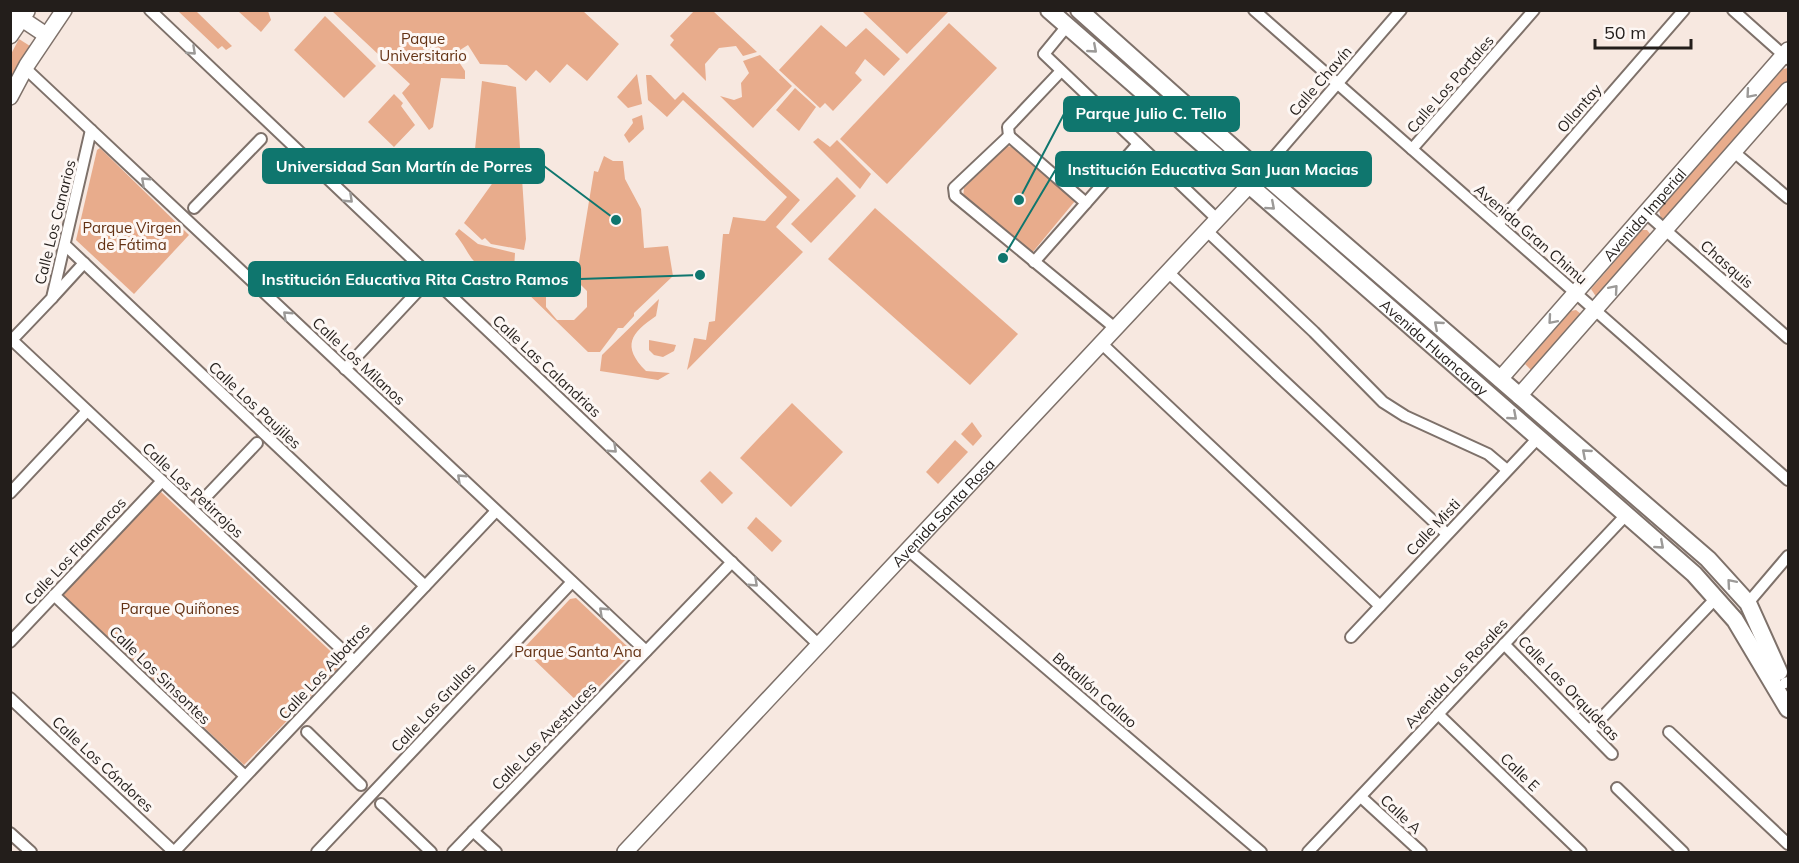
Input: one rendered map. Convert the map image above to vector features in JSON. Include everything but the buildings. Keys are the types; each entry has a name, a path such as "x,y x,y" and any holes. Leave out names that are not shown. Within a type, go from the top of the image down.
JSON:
{"main road":[{"name":"Avenida Huancaray","path":"1049,10 1717,597 1735,620 1788,709"},
{"name":"Avenida Huancaray","path":"1079,10 1261,172 1708,559 1748,603 1787,685"}],"street":[{"path":"10,97 25,68 64,10"},
{"name":"Calle Las Calandrias","path":"150,10 819,645"},
{"name":"Calle Chavín","path":"1261,172 1401,10"},
{"name":"Calle Los Portales","path":"1412,149 1534,10"},
{"name":"Ollantay","path":"1498,224 1684,10"},
{"path":"1732,10 1787,55"},
{"name":"Avenida Gran Chimu","path":"1255,11 1788,480"},
{"path":"10,36 20,13 46,35"},
{"path":"1067,26 1044,54 1138,144 1212,225 1383,402 1405,416 1488,454 1507,470"},
{"name":"Avenida Imperial","path":"1500,379 1787,55"},
{"name":"Calle Los Milanos","path":"25,68 646,651"},
{"path":"1061,71 1008,127 1008,136 954,188 954,192 955,196 1115,328"},
{"name":"Avenida Imperial","path":"1519,396 1788,90"},
{"name":"Calle Los Canarios","path":"11,341 52,298 91,130"},
{"path":"1008,136 1086,203"},
{"path":"194,208 261,139"},
{"path":"1034,262 1138,144"},
{"path":"1734,152 1788,198"},
{"name":"Avenida Santa Rosa","path":"625,852 1261,172"},
{"name":"Chasquis","path":"1646,213 1788,338"},
{"name":"Calle Los Paujiles","path":"64,245 425,586"},
{"path":"52,298 84,263"},
{"path":"1168,272 1447,534"},
{"path":"345,369 431,277"},
{"name":"Calle Los Petirrojos","path":"11,341 354,661"},
{"path":"1101,343 1380,606"},
{"path":"10,493 87,411"},
{"name":"Calle Misti","path":"1351,637 1538,438"},
{"path":"200,502 257,443"},
{"name":"Calle Los Flamencos","path":"10,642 162,481"},
{"name":"Calle Los Albatros","path":"174,852 496,511"},
{"name":"Avenida Los Rosales","path":"1308,852 1626,515"},
{"name":"Batallón Callao","path":"908,550 1261,852"},
{"path":"1748,603 1788,556"},
{"name":"Calle Las Avestruces","path":"453,852 732,562"},
{"name":"Calle Las Grullas","path":"316,852 572,582"},
{"name":"Calle Los Sinsontes","path":"54,595 245,777"},
{"path":"1590,730 1717,597"},
{"name":"Calle Las Orquídeas","path":"1504,644 1612,754"},
{"name":"Calle Los Cóndores","path":"10,698 174,852"},
{"name":"Calle E","path":"1438,714 1581,852"},
{"path":"307,732 361,785"},
{"path":"1669,732 1788,844"},
{"path":"1617,788 1683,852"},
{"name":"Calle A","path":"1360,797 1421,852"},
{"path":"381,804 431,852"},
{"path":"473,831 496,852"},
{"path":"10,833 31,852"}],"green space":[{"path":"178,11 196,11 232,46 226,50 222,46 218,49"},
{"path":"238,11 268,11 271,20 261,32"},
{"name":"Paque Universitario","path":"332,11 583,11 619,44 587,81 567,64 550,83 536,70 526,81 507,65 480,64 468,45 460,50 462,56 457,59 465,71 465,79 441,78 433,127 429,130 402,93 410,84"},
{"path":"694,11 713,11 757,52 743,56 736,46 719,48 705,64 706,81 670,45 674,40 670,36"},
{"path":"862,11 949,11 907,54"},
{"path":"325,16 376,66 344,98 294,50"},
{"path":"949,23 997,68 887,184 840,139"},
{"path":"821,25 846,47 866,28 900,59 884,76 865,59 855,73 862,80 833,111 825,103 820,108 779,70"},
{"path":"19,39 30,46 11,82 11,54"},
{"path":"760,55 792,86 753,128 720,96 734,100 742,97 741,83 749,73 743,61"},
{"path":"1788,68 1788,83 1665,221 1661,219 1659,210 1783,69"},
{"path":"637,74 642,104 628,108 617,97"},
{"path":"646,75 651,75 675,100 683,92 800,200 776,227 803,252 687,370 694,338 706,340 709,322 715,321 723,234 729,234 733,217 765,221 787,197 683,100 667,117 648,100"},
{"path":"482,81 516,87 526,239 524,250 491,244 485,238 482,240 464,223 499,174 475,149"},
{"path":"795,88 816,107 799,131 776,110"},
{"path":"394,94 403,103 401,106 415,125 394,147 368,122"},
{"path":"642,115 644,129 629,143 624,135 633,123 632,119"},
{"path":"818,138 830,147 837,140 871,174 860,189 813,142"},
{"path":"1007,146 1013,147 1075,201 1032,253 963,198 964,188"},
{"name":"Parque Virgen de Fátima","path":"100,148 189,235 134,294 76,240 97,150"},
{"path":"604,156 613,161 623,161 625,179 641,209 644,248 668,246 673,276 634,313 623,328 618,328 600,352 588,352 523,289 546,291 546,307 557,320 574,320 587,307 587,291 576,280 594,171 598,172"},
{"path":"837,177 856,196 811,243 791,224"},
{"path":"875,208 1018,334 970,385 828,259"},
{"path":"459,229 478,244 515,253 514,270 488,267 475,262 455,234"},
{"path":"1642,230 1647,230 1651,235 1597,298 1591,289"},
{"path":"659,299 656,316 635,334 632,347 638,362 646,371 670,373 658,380 600,371 602,355"},
{"path":"1576,310 1581,314 1581,321 1534,373 1525,364 1571,311"},
{"path":"649,340 676,345 674,351 663,357 654,355 649,350"},
{"path":"792,403 843,452 791,507 740,458"},
{"path":"972,422 982,436 973,446 961,434"},
{"path":"955,440 968,452 938,484 926,472"},
{"path":"710,471 733,493 722,504 700,481"},
{"name":"Parque Quiñones","path":"160,491 343,663 244,765 63,595"},
{"path":"756,517 782,541 772,552 747,528"},
{"name":"Parque Santa Ana","path":"576,598 629,648 630,655 581,705 523,649 570,599"}],"place":[{"name":"Parque Julio C. Tello","path":"1019,200"},
{"name":"Universidad San Martín de Porres","path":"616,220"},
{"name":"Institución Educativa San Juan Macias","path":"1003,258"},
{"name":"Institución Educativa Rita Castro Ramos","path":"700,275"}]}
